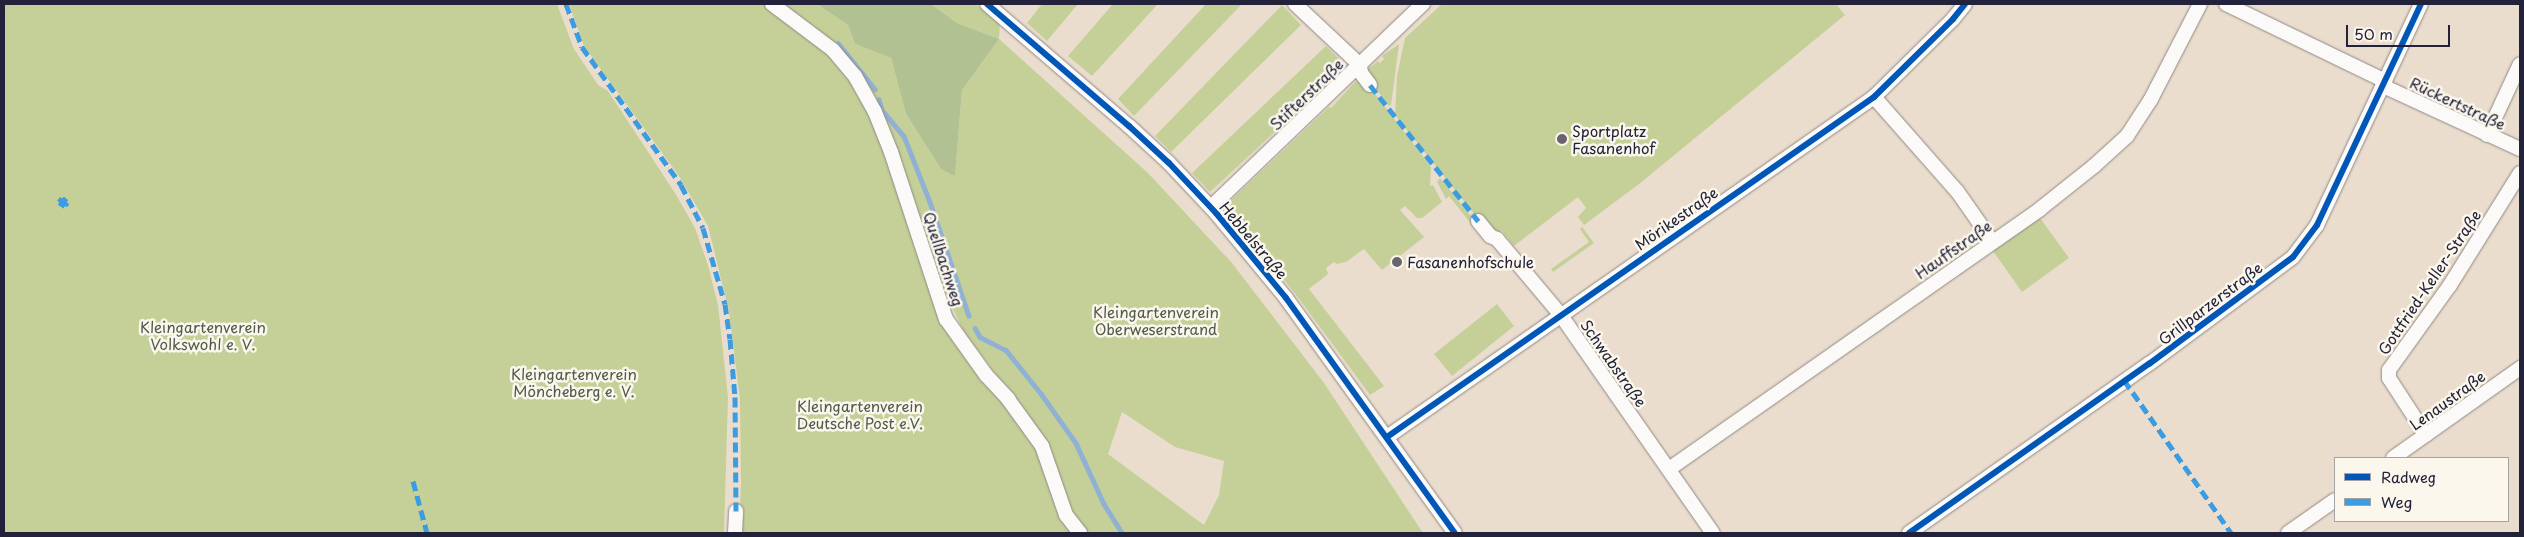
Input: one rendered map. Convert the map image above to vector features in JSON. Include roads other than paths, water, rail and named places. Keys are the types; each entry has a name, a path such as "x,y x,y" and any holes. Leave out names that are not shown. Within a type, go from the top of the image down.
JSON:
{"street":[{"name":"Quellbachweg","path":"772,4 833,50 855,76 876,112 946,318 986,375 1014,407 1042,446 1066,514 1080,533"},
{"name":"Hebbelstraße","path":"987,4 1130,126 1211,207 1286,298 1387,436 1454,533"},
{"path":"1295,4 1360,65 1362,73 1370,84"},
{"name":"Stifterstraße","path":"1211,207 1423,4"},
{"name":"Mörikestraße","path":"1387,436 1874,97 1953,19 1965,4"},
{"name":"Hauffstraße","path":"1669,469 1992,241 2040,210 2127,136 2152,99 2200,4"},
{"name":"Rückertstraße","path":"2226,4 2488,135 2520,149"},
{"name":"Grillparzerstraße","path":"1909,533 2149,364 2293,257 2317,226 2421,4"},
{"path":"2488,135 2520,64"},
{"path":"1874,97 1957,191 1992,241"},
{"name":"Gottfried-Keller-Straße","path":"2426,435 2389,378 2389,370 2450,285 2520,173"},
{"name":"Schwabstraße","path":"1478,221 1490,236 1497,239 1560,314 1713,533"},
{"name":"Lenaustraße","path":"2394,457 2520,368"},
{"path":"2288,533 2334,501"},
{"path":"735,533 736,511"}],"waterway":[{"path":"838,43 875,89"},
{"path":"879,99 882,110 904,136 930,202 969,316"},
{"path":"975,328 980,337 1006,350 1042,395 1076,443 1104,504 1122,533"}],"place":[{"name":"Sportplatz Fasanenhof","path":"1562,139"},
{"name":"Fasanenhofschule","path":"1397,262"}],"park label":[{"name":"Kleingartenverein Oberweserstrand","path":"1156,320"},
{"name":"Kleingartenverein Volkswohl e. V.","path":"203,334"},
{"name":"Kleingartenverein Möncheberg e. V.","path":"574,382"},
{"name":"Kleingartenverein Deutsche Post e.V.","path":"860,414"}]}
